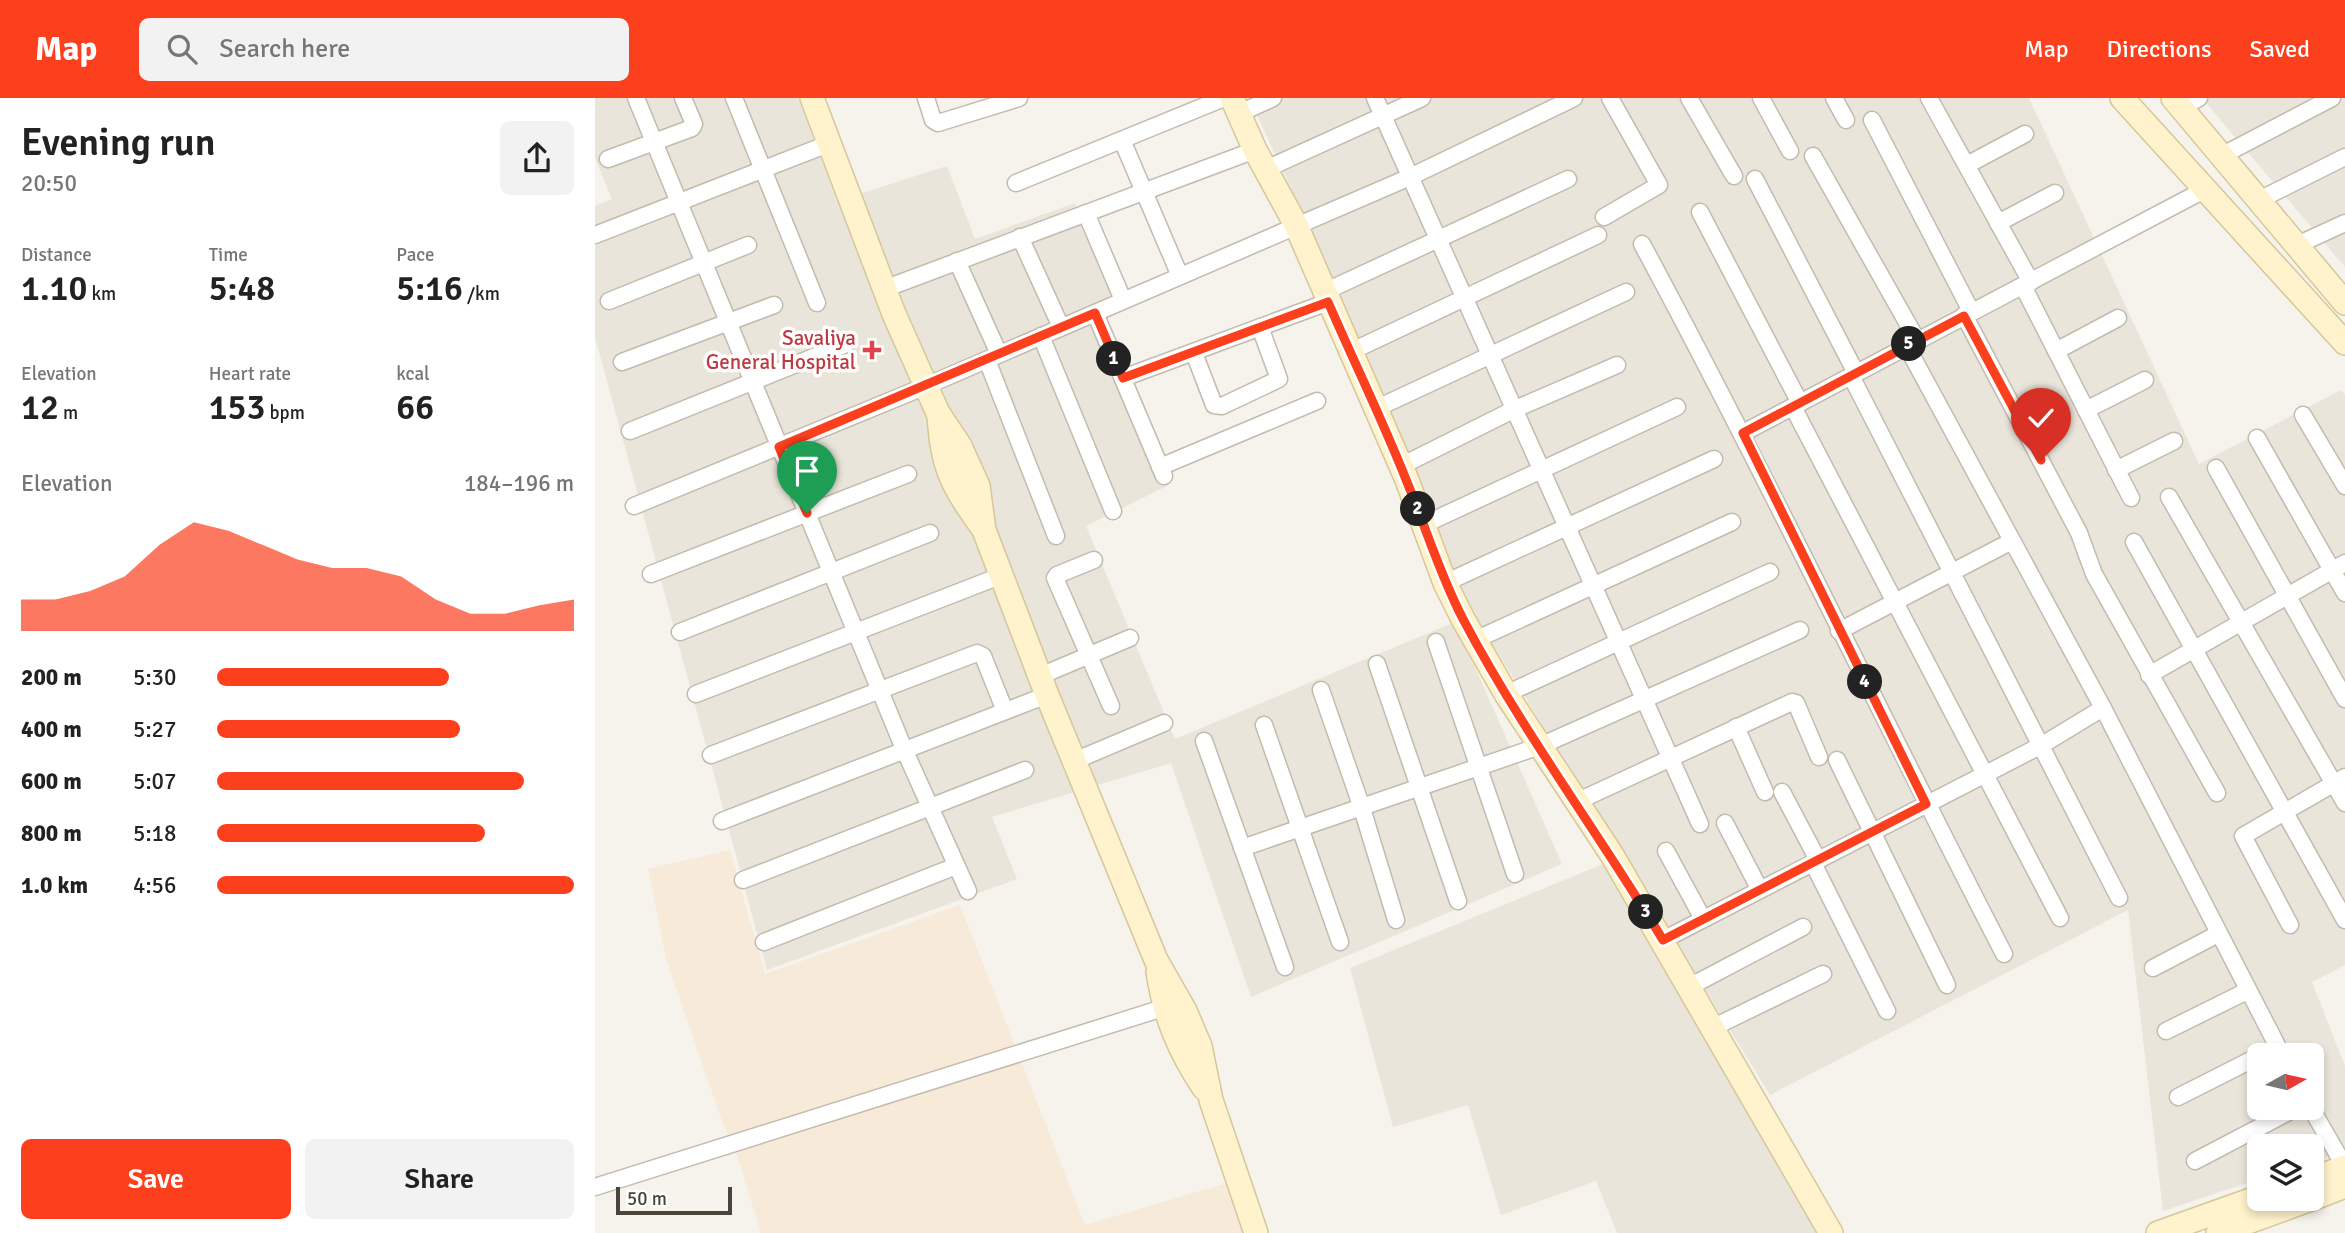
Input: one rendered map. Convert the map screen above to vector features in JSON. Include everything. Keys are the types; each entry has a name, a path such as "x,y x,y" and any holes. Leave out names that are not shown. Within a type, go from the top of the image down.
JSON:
{"street":[{"path":"636,98 904,749 968,891"},
{"path":"608,159 694,127 683,98"},
{"path":"734,98 761,171 817,303"},
{"path":"812,98 884,289 938,413 941,453 956,490 984,530 1000,576 1156,960 1185,1011 1200,1046 1211,1100 1256,1233"},
{"path":"926,98 933,120 938,123 1019,98"},
{"path":"1016,183 1122,140 1232,103 1273,98"},
{"path":"1375,98 1700,824"},
{"path":"884,289 1146,191 1260,160 1383,116 1422,98"},
{"path":"634,506 926,386 1410,177 1557,102 1574,98"},
{"path":"1604,217 1659,185 1610,98"},
{"path":"1689,98 1734,176"},
{"path":"1761,98 1790,150"},
{"path":"1834,98 1846,120"},
{"path":"1929,98 1998,223 2056,351 2131,498"},
{"path":"2122,98 2345,343"},
{"path":"2221,156 2332,98"},
{"path":"2184,101 2221,156 2295,246 2342,295"},
{"path":"1232,103 1296,225 1401,466 1445,583 1475,640 1506,694 1663,940 1831,1233"},
{"path":"1872,120 2079,533 2094,574 2217,793"},
{"path":"1967,165 2025,134"},
{"path":"1122,140 1180,275"},
{"path":"595,235 828,144"},
{"path":"1813,156 2012,541 2103,708 2275,1043"},
{"path":"2259,200 2345,157"},
{"path":"1123,378 1260,327 1326,297 1438,239 1568,179"},
{"path":"1755,179 1951,572 2119,898"},
{"path":"1743,433 1911,342 2204,190"},
{"path":"1998,223 2055,193"},
{"path":"1700,212 1893,601 2060,918"},
{"path":"1086,213 1123,300"},
{"path":"2295,246 2345,223"},
{"path":"1350,352 1598,235"},
{"path":"1020,237 1061,327"},
{"path":"1642,244 1743,433 1839,631 2004,954"},
{"path":"609,301 748,245"},
{"path":"957,261 1056,536"},
{"path":"1375,409 1489,353 1626,292"},
{"path":"622,362 773,304"},
{"path":"1095,313 1162,472 1317,401"},
{"path":"2056,351 2118,318"},
{"path":"1194,352 1214,405 1222,406 1279,379 1260,327"},
{"path":"1041,336 1113,511"},
{"path":"630,430 846,344"},
{"path":"1401,466 1513,410 1617,365"},
{"path":"2086,410 2145,380"},
{"path":"1423,525 1677,407"},
{"path":"2303,415 2345,486"},
{"path":"2257,438 2339,567 2345,593"},
{"path":"2116,470 2174,441"},
{"path":"1445,583 1714,459"},
{"path":"2216,468 2345,699"},
{"path":"651,574 908,474"},
{"path":"2169,497 2239,622 2339,780 2345,803"},
{"path":"1475,640 1594,583 1732,522"},
{"path":"680,632 930,533"},
{"path":"1839,631 2012,541"},
{"path":"2134,542 2193,650 2287,811 2345,920"},
{"path":"1094,560 1055,578 1111,706"},
{"path":"2149,675 2339,567"},
{"path":"1506,694 1770,572"},
{"path":"697,694 1000,576"},
{"path":"1242,848 1540,746 1800,630"},
{"path":"722,821 1005,711 1088,656 1130,638"},
{"path":"1436,642 1515,874"},
{"path":"711,755 977,653 983,656 1005,711"},
{"path":"1377,664 1458,901"},
{"path":"1321,690 1396,920"},
{"path":"1576,802 1795,702 1819,757"},
{"path":"1663,940 2042,745 2103,708"},
{"path":"1074,761 1164,723"},
{"path":"1265,725 1341,942"},
{"path":"1736,727 1816,862 1887,1011"},
{"path":"1204,741 1285,967"},
{"path":"1837,760 1947,985"},
{"path":"743,880 1024,770"},
{"path":"2290,925 2243,839 2245,833 2339,780"},
{"path":"1725,823 1760,890"},
{"path":"1666,851 1703,919"},
{"path":"764,942 957,866"},
{"path":"1689,987 1803,927"},
{"path":"2153,968 2218,934"},
{"path":"1156,960 1163,1008 1182,1055 1211,1100"},
{"path":"1712,1028 1823,974"},
{"path":"2166,1031 2247,990"},
{"path":"595,1187 1163,1008"},
{"path":"2178,1097 2247,1062"},
{"path":"2195,1161 2273,1120"},
{"path":"2318,1120 2345,1167 2324,1175"},
{"path":"2324,1194 2345,1186"},
{"path":"2158,1233 2247,1201"},
{"path":"2218,1233 2278,1211"}],"shaded area":[{"path":"595,98 798,98 837,201 947,166 975,239 1075,203 1116,297 1095,307 1169,485 1086,526 1175,739 1455,622 1562,864 1251,997 1171,763 992,817 1017,879 767,970 595,337 595,206 612,199 595,158"},
{"path":"1249,98 2029,98 2199,464 2341,390 2345,395 2345,965 2312,982 2345,1066 2345,1151 2324,1158 2324,1134 2247,1134 2247,1183 2163,1211 2128,910 1770,1095 1456,585 1316,242"},
{"path":"2202,98 2345,98 2345,267"},
{"path":"730,850 765,974 960,905 1085,1225 1227,1183 1242,1233 761,1233 737,1155 723,1124 666,959 648,869"},
{"path":"1603,864 1818,1233 1617,1233 1596,1181 1501,1215 1468,1105 1393,1127 1350,968"}],"place":[{"name":"Savaliya General Hospital","path":"872,350"}],"route":[{"path":"807,513 779,447 1095,313 1123,378 1328,302 1407,481 1445,583 1463,619 1506,694 1612,855 1663,940 1926,804 1743,433 1964,316 2041,460"}]}
